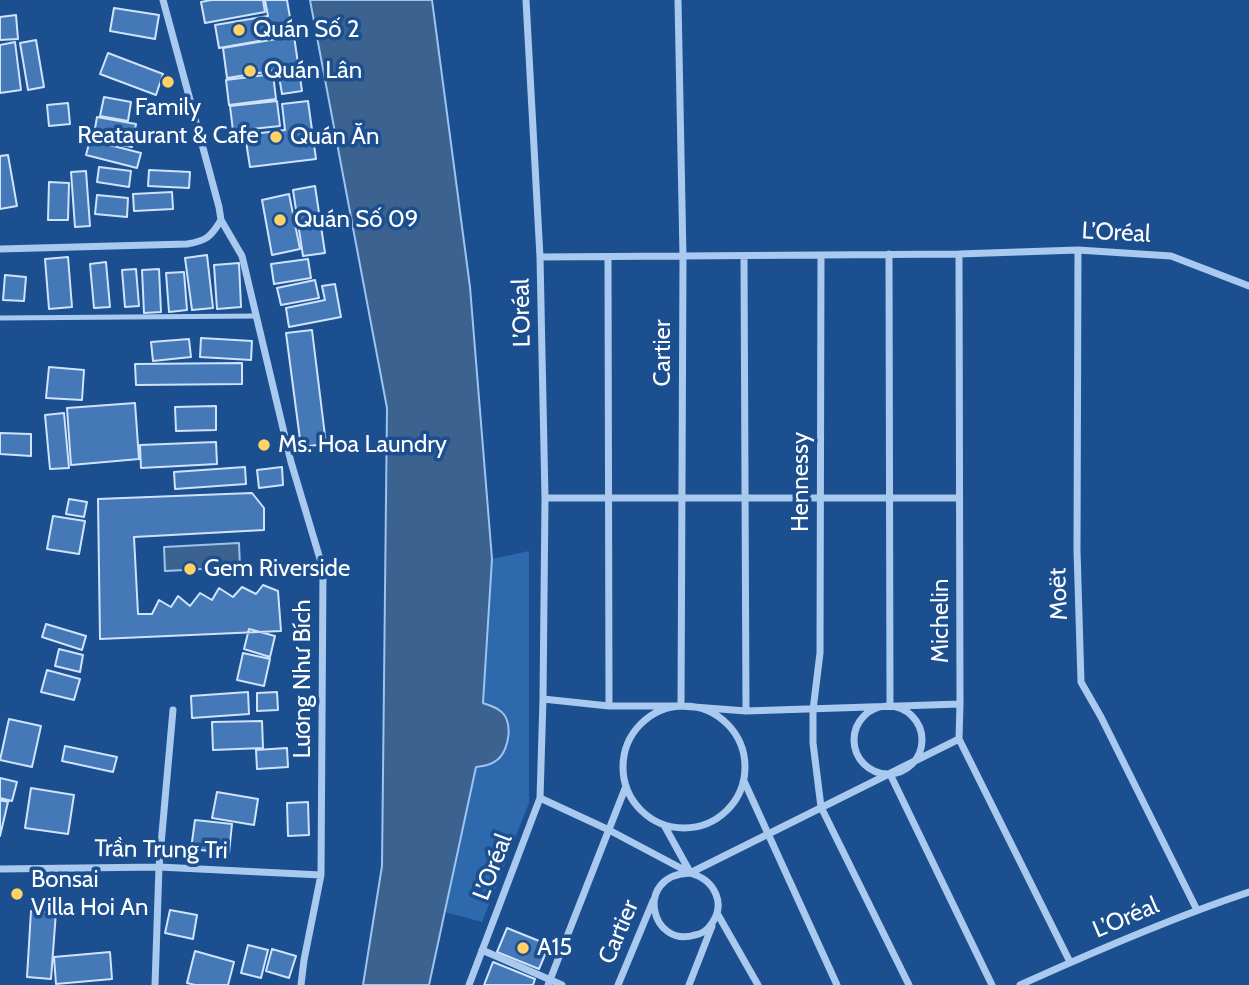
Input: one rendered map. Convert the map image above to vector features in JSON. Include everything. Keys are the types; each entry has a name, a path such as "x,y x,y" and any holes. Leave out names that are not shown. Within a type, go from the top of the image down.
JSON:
{"street":[{"name":"Lương Như Bích","path":"163,0 221,220 242,256 291,462 323,569 321,874 301,985"},
{"path":"526,0 540,257"},
{"name":"Cartier","path":"678,0 683,257 681,706"},
{"path":"0,249 187,244 200,242 210,236 221,220"},
{"name":"L’Oréal","path":"468,985 540,798 545,498 540,257 960,254 1078,250 1171,256 1249,286"},
{"name":"Moët","path":"1078,250 1077,550 1081,681 1197,910"},
{"path":"889,254 890,706"},
{"name":"Michelin","path":"960,254 958,739 1070,962"},
{"name":"Hennessy","path":"821,255 820,653 813,710 813,743 821,807"},
{"path":"744,256 746,711"},
{"path":"608,258 609,706"},
{"path":"545,498 959,498"},
{"path":"543,699 609,706 681,706 746,711 960,704"},
{"path":"681,706 700,708 717,716 731,728 741,744 745,762 744,781 737,798 725,813 709,823 682,829 664,825 648,816 634,803 626,786 624,768 626,749 634,732 647,719 663,709 681,706"},
{"path":"890,706 901,708 910,715 918,723 921,734 918,756 911,765 890,774 880,773 863,763 857,755 854,735 857,725 870,710 890,706"},
{"path":"155,985 159,867 173,710"},
{"path":"717,913 709,928 700,934 679,936 661,925 654,905 656,894 661,884 669,877 690,873 958,739"},
{"path":"890,774 992,985"},
{"path":"744,781 837,985"},
{"path":"549,983 626,786"},
{"path":"540,798 709,882 718,902 717,913 692,984"},
{"path":"821,807 909,985"},
{"path":"664,825 690,873"},
{"name":"Trần Trung Tri","path":"0,869 159,867 321,874"},
{"name":"L’Oréal","path":"1020,985 1197,910 1249,892"},
{"name":"Cartier","path":"618,985 656,894"},
{"path":"717,913 758,985"},
{"path":"482,950 549,983 562,985"}],"lane":[{"path":"0,318 256,316"}],"shaded area":[{"path":"310,0 432,0 470,287 492,559 483,703 504,714 508,735 505,749 497,760 476,767 429,985 363,985 382,866 387,408"},
{"path":"239,543 240,567 165,571 164,547"},
{"path":"529,551 529,803 482,922 445,912 476,767 492,763 501,757 507,740 508,731 483,703 492,559"}],"building":[{"path":"263,0 265,12 205,23 201,2"},
{"path":"265,0 287,0 293,35 219,48 215,25 268,16"},
{"path":"114,8 159,15 155,39 110,31"},
{"path":"16,15 18,39 0,40 0,17"},
{"path":"294,36 302,91 282,94 278,70 227,78 223,48"},
{"path":"36,40 44,87 28,90 20,43"},
{"path":"15,42 21,90 0,93 0,45"},
{"path":"108,53 163,74 156,95 100,74"},
{"path":"273,74 276,99 229,105 226,80"},
{"path":"104,97 131,102 128,121 100,116"},
{"path":"277,101 280,126 233,131 230,106"},
{"path":"308,101 316,159 250,167 245,135 285,130 282,104"},
{"path":"68,103 70,124 49,126 47,105"},
{"path":"97,117 136,124 132,147 93,140"},
{"path":"90,140 141,153 137,168 86,155"},
{"path":"8,155 17,206 0,209 0,156"},
{"path":"99,167 131,171 129,187 97,182"},
{"path":"149,170 190,172 189,188 148,186"},
{"path":"86,171 90,226 75,227 71,172"},
{"path":"49,182 69,183 68,220 48,220"},
{"path":"315,186 325,253 303,256 293,190"},
{"path":"172,192 173,209 134,211 133,194"},
{"path":"289,194 300,249 272,255 262,200"},
{"path":"97,195 128,198 127,217 95,214"},
{"path":"207,255 213,308 192,310 185,258"},
{"path":"68,257 72,307 49,309 45,259"},
{"path":"308,259 311,278 274,284 271,264"},
{"path":"106,262 110,307 94,308 90,264"},
{"path":"239,263 241,307 217,309 214,265"},
{"path":"136,269 139,306 125,307 122,270"},
{"path":"159,269 161,312 144,313 142,270"},
{"path":"184,272 187,310 169,312 166,273"},
{"path":"5,275 26,277 24,301 3,300"},
{"path":"315,280 319,298 281,305 277,288"},
{"path":"335,284 341,317 289,327 286,308 325,300 322,286"},
{"path":"312,330 326,444 301,447 286,333"},
{"path":"201,338 252,341 251,360 200,357"},
{"path":"189,339 191,357 153,361 151,342"},
{"path":"242,363 242,384 136,385 135,364"},
{"path":"49,367 84,370 82,400 46,398"},
{"path":"135,403 139,459 71,465 67,408"},
{"path":"216,406 216,430 176,431 175,407"},
{"path":"64,413 69,468 50,469 45,415"},
{"path":"0,433 31,434 31,456 0,454"},
{"path":"216,442 217,464 141,468 140,445"},
{"path":"245,467 246,484 175,489 174,472"},
{"path":"282,467 283,485 259,488 257,470"},
{"path":"252,493 264,508 264,530 134,537 138,614 152,614 159,600 171,607 178,596 190,606 200,593 212,600 219,588 233,597 242,587 256,594 263,585 278,591 281,631 100,639 98,499"},
{"path":"69,499 87,502 84,517 66,514"},
{"path":"53,516 85,521 79,554 47,549"},
{"path":"46,624 86,636 82,650 42,637"},
{"path":"249,629 275,636 270,657 244,649"},
{"path":"59,649 83,655 80,672 55,666"},
{"path":"243,653 270,659 264,686 237,680"},
{"path":"47,670 80,679 74,700 41,692"},
{"path":"248,692 249,714 192,718 191,696"},
{"path":"277,692 278,710 257,711 257,693"},
{"path":"9,719 41,726 32,767 0,760"},
{"path":"262,721 263,748 213,750 212,722"},
{"path":"65,746 117,757 113,772 62,761"},
{"path":"287,748 288,767 257,769 256,750"},
{"path":"0,778 17,782 12,801 0,798"},
{"path":"31,788 74,795 68,834 25,828"},
{"path":"217,792 258,799 254,825 212,818"},
{"path":"0,800 8,802 0,836"},
{"path":"308,802 309,835 288,836 287,803"},
{"path":"195,820 232,824 229,853 191,849"},
{"path":"170,910 197,915 193,939 165,933"},
{"path":"31,911 56,912 51,979 27,977"},
{"name":"A15","path":"507,928 549,945 539,969 497,952"},
{"path":"248,945 268,950 261,978 241,973"},
{"path":"272,949 296,956 289,978 266,971"},
{"path":"195,951 234,962 228,985 187,983"},
{"path":"110,952 112,979 56,984 54,957"},
{"path":"493,962 535,979 533,985 484,985"}],"place":[{"name":"Quán Số 2","path":"239,30"},
{"name":"Quán Lân","path":"250,71"},
{"name":"Family Reataurant & Cafe","path":"168,82"},
{"name":"Quán Ăn","path":"276,137"},
{"name":"Quán Số 09","path":"280,220"},
{"name":"Ms. Hoa Laundry","path":"264,445"},
{"name":"Gem Riverside","path":"190,569"},
{"name":"Bonsai Villa Hoi An","path":"17,894"},
{"name":"A15","path":"523,948"}]}
